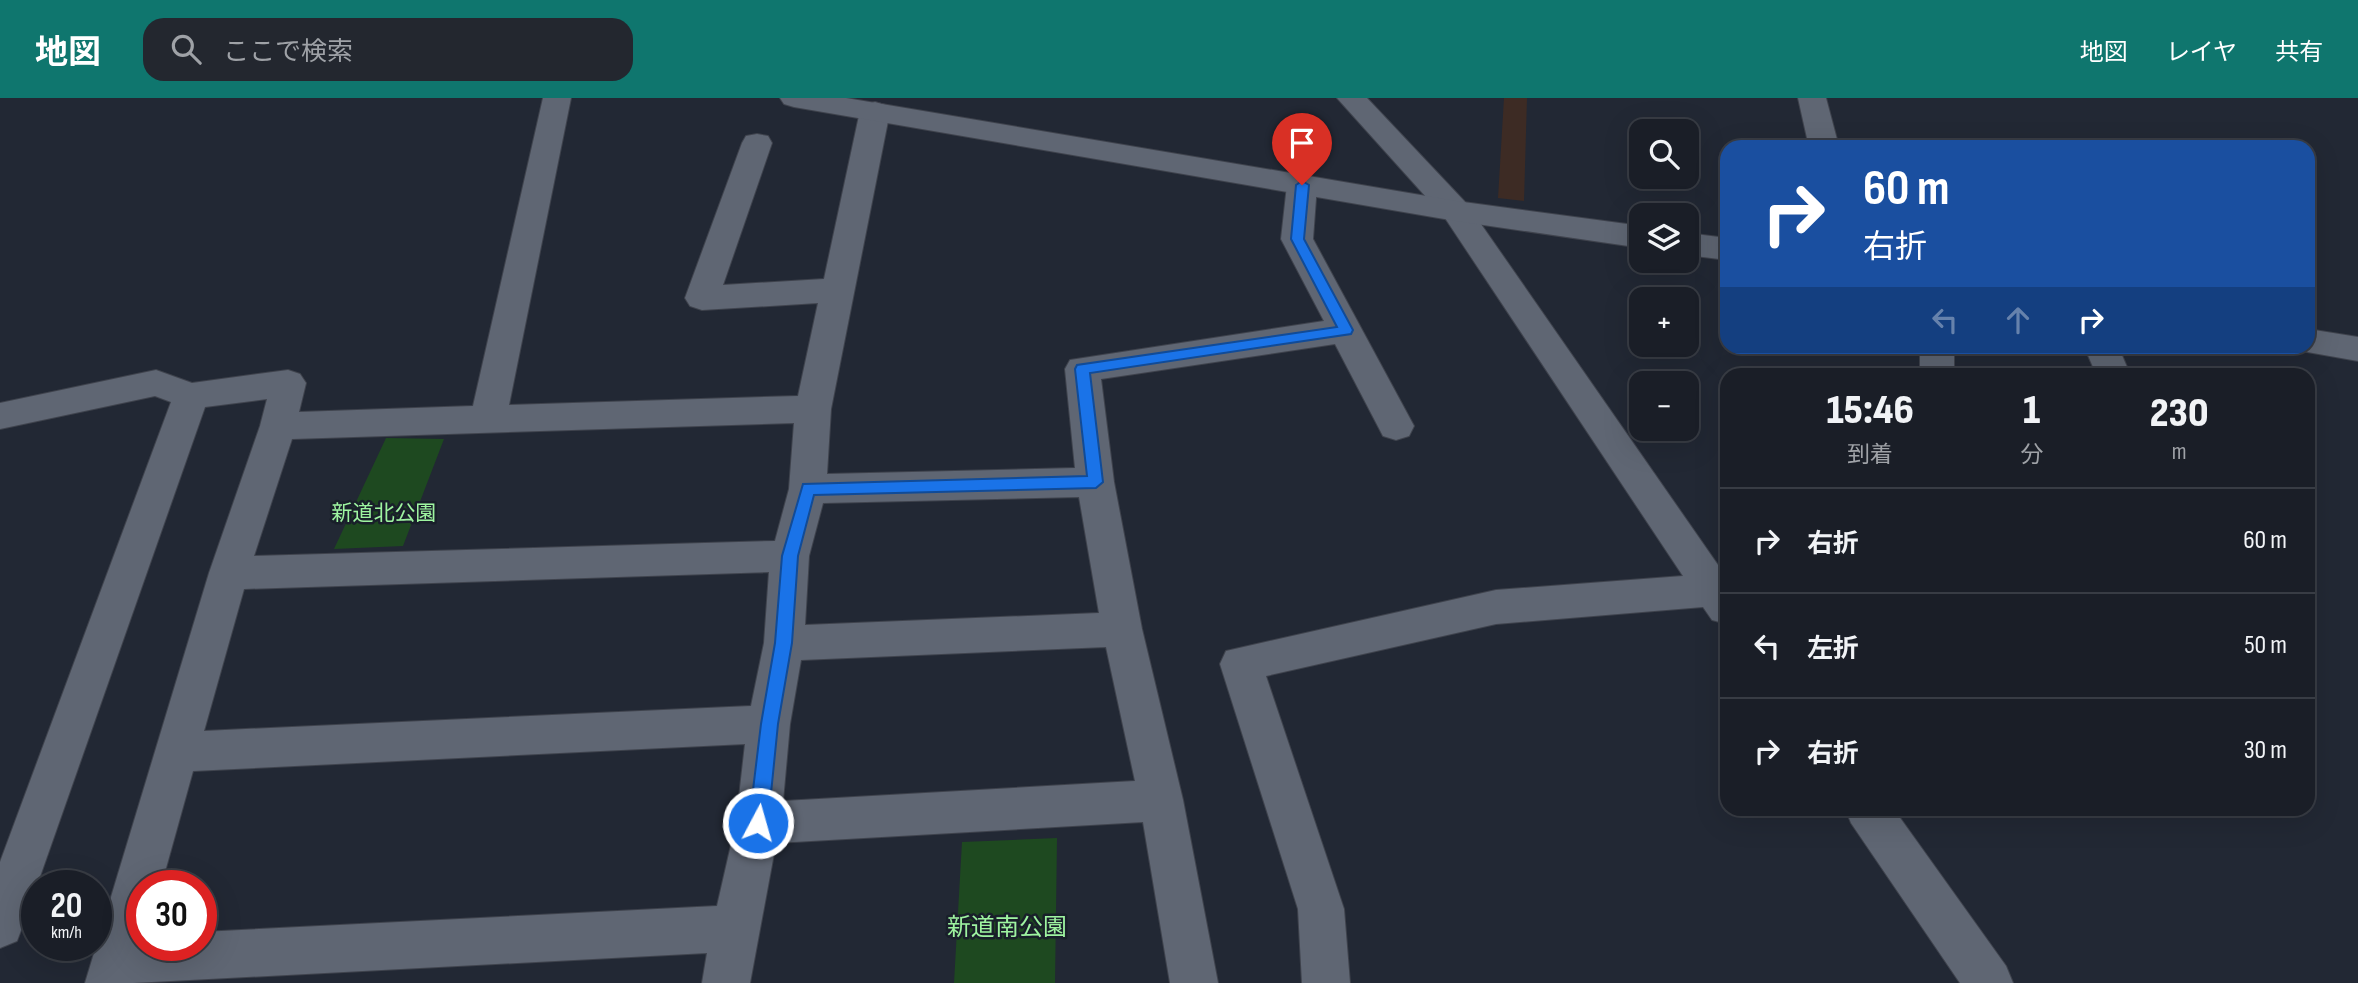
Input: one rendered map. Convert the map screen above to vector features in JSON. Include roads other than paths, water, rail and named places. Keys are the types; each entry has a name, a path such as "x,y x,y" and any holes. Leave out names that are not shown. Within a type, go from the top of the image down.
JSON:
{"street":[{"path":"488,419 557,98"},
{"path":"794,98 1456,212 1629,235"},
{"path":"1351,98 1456,212 1720,600"},
{"path":"1812,98 1822,140"},
{"path":"726,983 758,823 769,724 784,643 790,556 808,489 813,409 875,111"},
{"path":"757,143 702,298 838,289"},
{"path":"1302,185 1297,239 1396,426"},
{"path":"1699,246 1720,248"},
{"path":"1194,983 1161,800 1122,629 1096,482 1082,369 1346,330"},
{"path":"2315,342 2358,349"},
{"path":"0,416 156,383 191,396 288,383 278,426 229,573 113,971 735,928"},
{"path":"0,925 191,396"},
{"path":"278,426 813,409"},
{"path":"808,489 1096,482"},
{"path":"229,573 790,556"},
{"path":"1326,983 1321,909 1241,664 1496,607 1720,600"},
{"path":"784,643 1122,629"},
{"path":"178,752 769,724"},
{"path":"758,823 1161,800"},
{"path":"1873,816 1989,983"}],"park label":[{"name":"新道北公園","path":"384,513"},
{"name":"新道南公園","path":"1007,927"}]}
